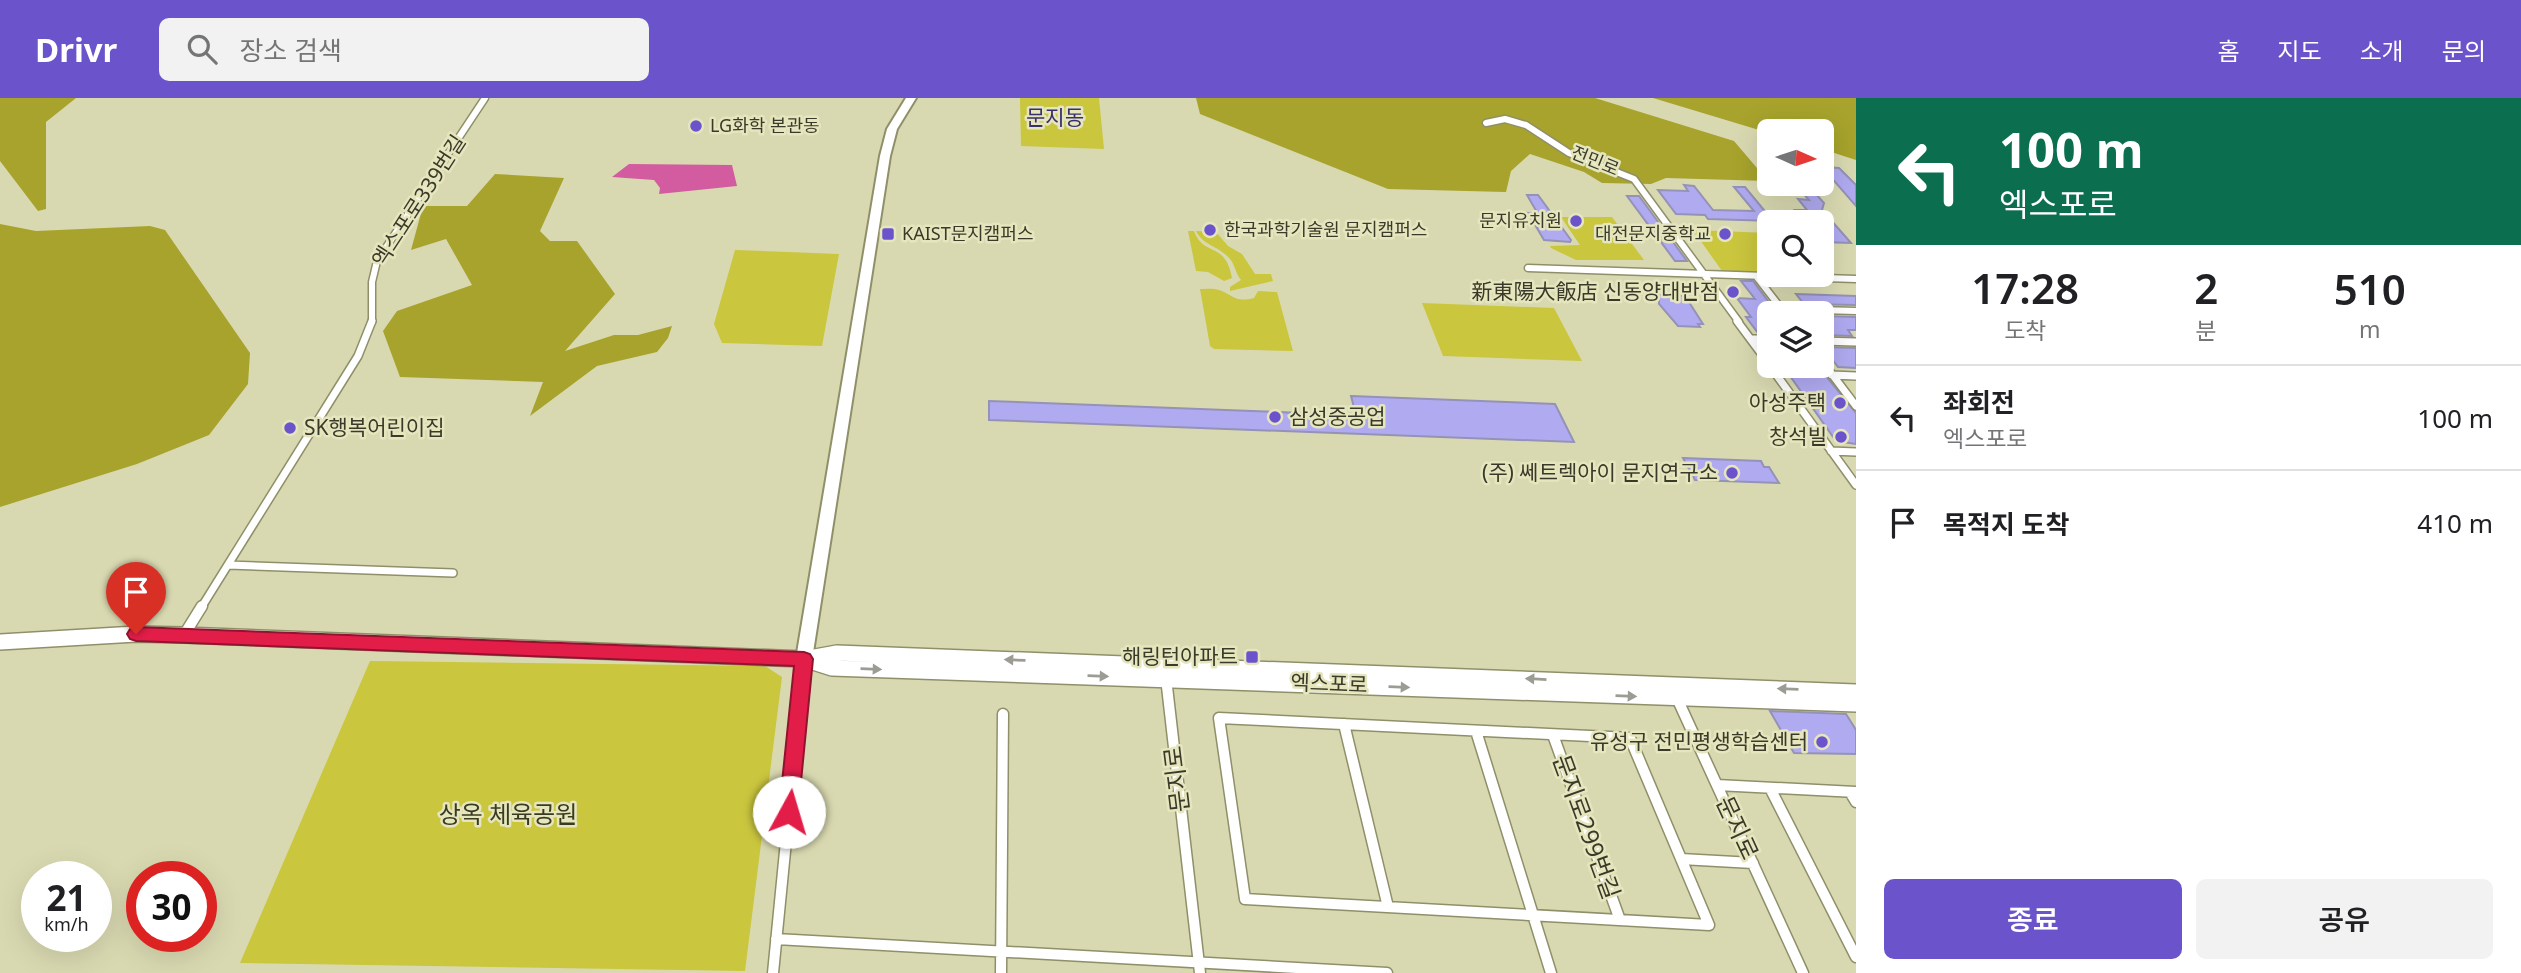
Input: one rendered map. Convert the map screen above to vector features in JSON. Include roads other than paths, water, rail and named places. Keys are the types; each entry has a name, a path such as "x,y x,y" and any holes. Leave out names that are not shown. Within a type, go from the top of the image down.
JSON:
{"main road":[{"path":"804,659 885,156 892,129 911,98"},
{"name":"엑스포로","path":"0,642 136,634 184,635 804,659 837,653 1856,692"},
{"name":"엑스포로","path":"804,659 832,668 1856,704"}],"street":[{"name":"엑스포로339번길","path":"184,635 367,338 373,310 371,278 377,261 485,98"},
{"name":"전민로","path":"1486,123 1505,119 1526,125 1569,153 1634,179 1757,347"},
{"path":"1528,268 1856,279"},
{"path":"1756,276 1775,301"},
{"path":"1834,311 1856,311"},
{"path":"1751,338 1757,338"},
{"path":"1834,341 1856,342"},
{"path":"1834,375 1856,376"},
{"name":"전민로","path":"1779,378 1856,485"},
{"path":"1834,378 1856,406"},
{"path":"1831,451 1856,452"},
{"path":"228,565 453,573"},
{"path":"773,973 804,659"},
{"name":"문지로","path":"1166,678 1200,968"},
{"name":"문지로","path":"1670,684 1803,973"},
{"path":"1001,973 1003,714"},
{"name":"문지로299번길","path":"1219,718 1476,731 1630,738 1709,925 1245,899 1219,718"},
{"path":"1344,724 1388,907"},
{"path":"1476,731 1550,973"},
{"name":"문지로299번길","path":"1553,735 1620,920"},
{"path":"1717,785 1853,792 1856,802"},
{"path":"1770,788 1856,957"},
{"path":"1681,859 1753,863"},
{"path":"776,939 1001,951 1200,968 1387,973"}],"place":[{"name":"LG화학 본관동","path":"696,126"},
{"name":"문지유치원","path":"1576,221"},
{"name":"한국과학기술원 문지캠퍼스","path":"1210,230"},
{"name":"KAIST문지캠퍼스","path":"888,234"},
{"name":"대전문지중학교","path":"1725,234"},
{"name":"新東陽大飯店 신동양대반점","path":"1733,292"},
{"name":"아성주택","path":"1840,403"},
{"name":"삼성중공업","path":"1275,417"},
{"name":"SK행복어린이집","path":"290,428"},
{"name":"창석빌","path":"1841,437"},
{"name":"(주) 쎄트렉아이 문지연구소","path":"1732,473"},
{"name":"해링턴아파트","path":"1252,657"},
{"name":"유성구 전민평생학습센터","path":"1822,742"}],"district":[{"name":"문지동","path":"1055,118"}],"park label":[{"name":"상옥 체육공원","path":"508,815"}]}
